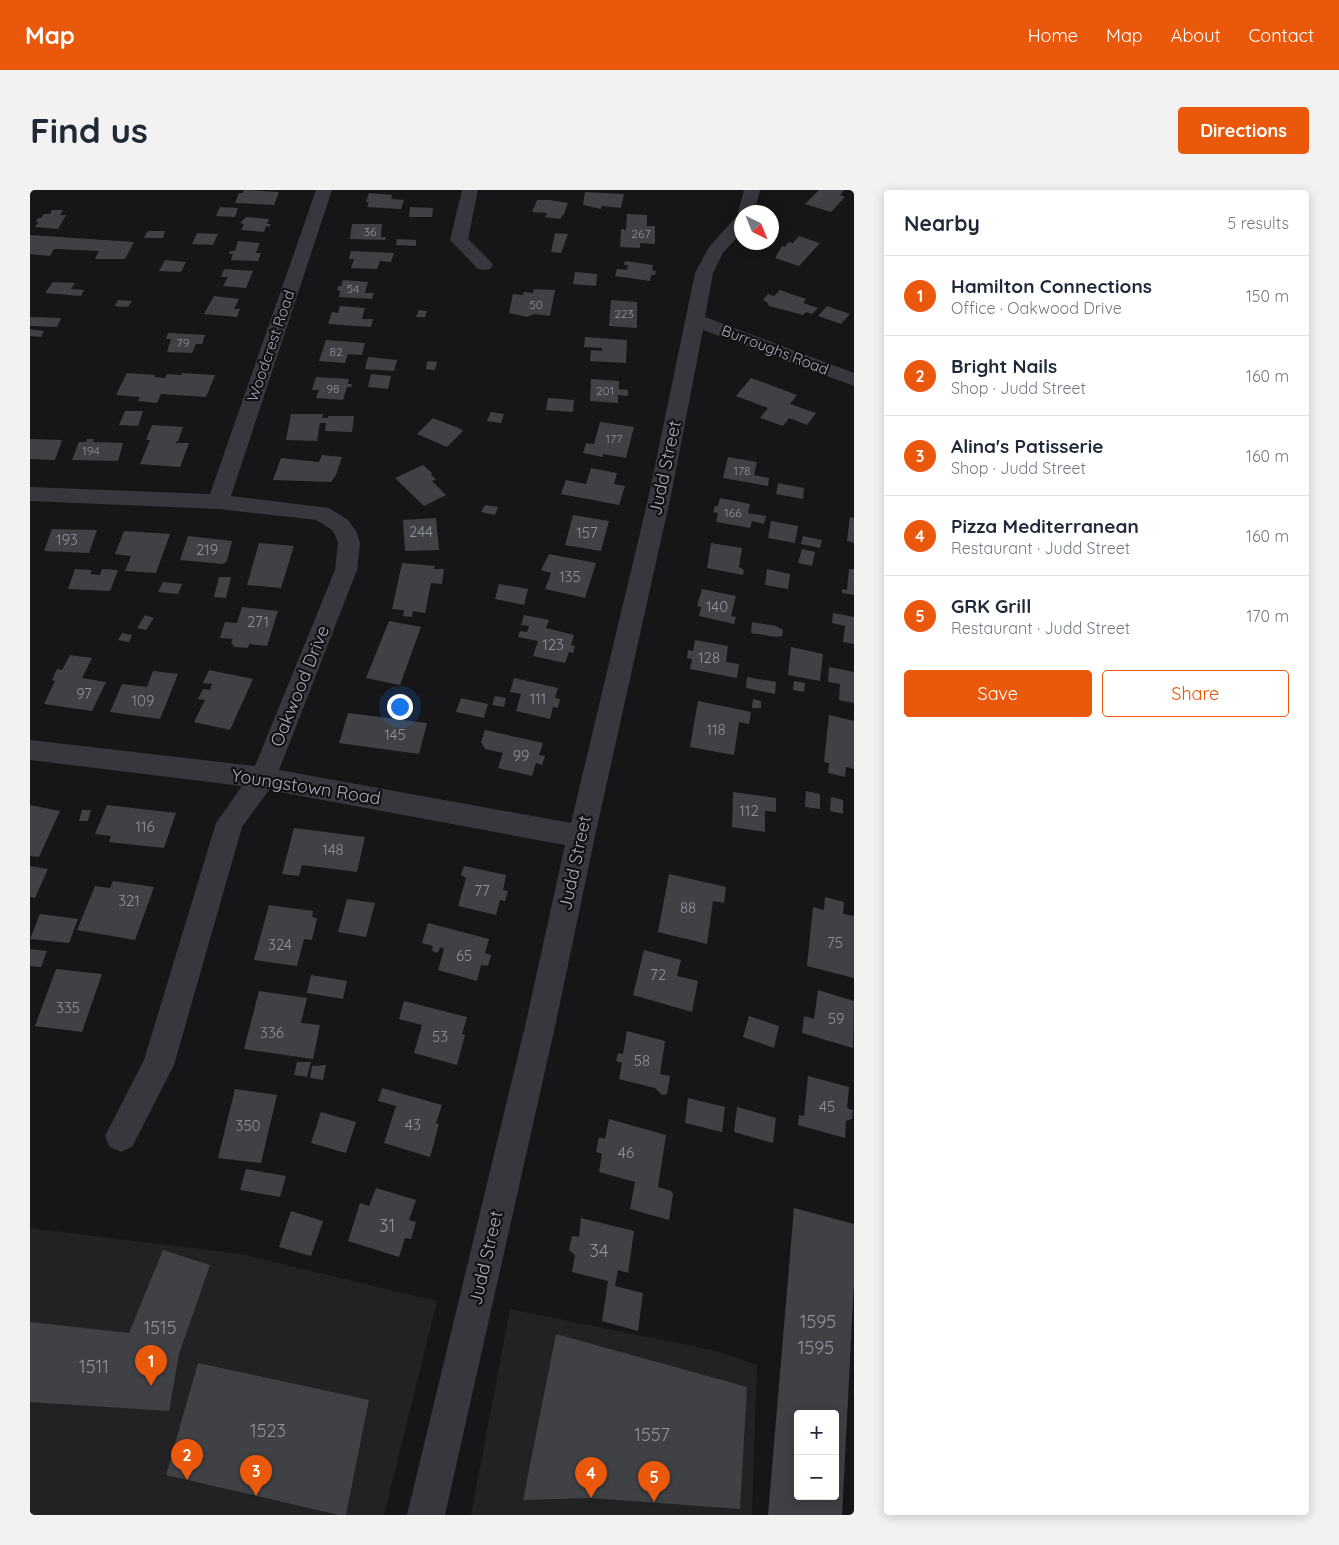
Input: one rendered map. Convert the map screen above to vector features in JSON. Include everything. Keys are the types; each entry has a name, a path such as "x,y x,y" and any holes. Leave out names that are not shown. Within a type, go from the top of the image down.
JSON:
{"street":[{"name":"Woodcrest Road","path":"218,502 324,190"},
{"path":"470,190 460,240 484,265"},
{"path":"746,205 747,191"},
{"name":"Judd Street","path":"426,1515 541,1022 581,836 660,495 704,273 715,251 734,230"},
{"name":"Burroughs Road","path":"695,320 854,380"},
{"name":"Oakwood Drive","path":"30,494 218,502 321,513 340,525 349,543 346,570 263,778 230,823 158,1065 121,1136"},
{"name":"Youngstown Road","path":"30,750 263,778 581,836"}],"shaded area":[{"path":"30,1228 240,1254 437,1301 384,1515 30,1515"},
{"path":"510,1309 716,1351 757,1365 752,1515 471,1515"}],"building":[{"path":"244,190 279,192 274,205 235,203 239,193 243,193"},
{"path":"819,190 844,190 840,195 845,197 831,212 805,204"},
{"path":"585,192 624,194 621,208 602,206 601,209 583,205"},
{"path":"369,193 392,195 391,199 404,200 401,209 367,207 369,202 366,202"},
{"path":"537,200 568,203 560,219 545,217 547,213 532,212"},
{"path":"220,207 238,208 235,217 216,216"},
{"path":"410,207 433,208 432,217 409,217"},
{"path":"52,210 63,210 60,215 66,215 58,229 35,227 39,222 36,222 38,218 41,218 44,214 50,214"},
{"path":"627,214 647,215 647,226 655,226 655,244 640,243 640,248 620,247 621,229 626,230"},
{"path":"246,217 269,219 267,224 271,224 269,227 266,226 264,232 241,230 244,224 240,223"},
{"path":"352,224 382,224 381,237 386,237 385,240 350,239"},
{"path":"149,231 165,231 163,238 144,238"},
{"path":"197,233 218,234 213,245 192,244"},
{"path":"555,233 568,234 561,253 551,252"},
{"path":"30,235 134,242 125,259 95,259 99,251 57,249 54,249 50,256 30,254"},
{"path":"799,236 820,243 799,266 775,258 782,246 785,247 789,242 793,243"},
{"path":"397,239 416,240 416,246 396,245"},
{"path":"238,241 260,243 256,253 261,253 258,261 231,260 233,254 229,254 230,251 235,251"},
{"path":"351,251 394,253 391,262 380,261 377,269 351,268 354,259 349,259"},
{"path":"165,260 186,262 181,272 159,271"},
{"path":"625,261 653,265 652,270 656,271 655,275 651,275 650,281 615,276 617,269 627,270 628,265 624,265"},
{"path":"224,269 253,271 246,288 223,286 228,277 221,277"},
{"path":"575,272 597,274 596,286 573,284"},
{"path":"343,280 368,282 365,293 374,293 372,299 339,297 340,291 337,290"},
{"path":"53,282 75,283 71,289 84,290 81,296 45,293"},
{"path":"534,289 555,290 550,316 534,314 527,317 509,313 513,294 533,293"},
{"path":"780,290 806,299 803,303 818,308 812,314 806,312 803,315 769,306 763,300 768,294 774,296"},
{"path":"214,296 239,299 234,309 240,309 237,317 204,314"},
{"path":"118,300 132,301 128,307 115,306"},
{"path":"611,300 637,302 637,328 609,326"},
{"path":"340,306 365,308 362,319 373,319 371,327 328,324 332,312 338,313"},
{"path":"827,306 850,314 841,324 818,316"},
{"path":"419,310 427,311 425,317 416,317"},
{"path":"30,317 61,318 57,327 30,326"},
{"path":"30,329 44,331 41,337 30,336"},
{"path":"168,333 205,335 202,344 196,344 192,353 167,352 171,339 166,339"},
{"path":"585,337 627,340 626,363 590,361 591,350 602,351 602,348 584,347"},
{"path":"326,340 365,343 362,355 348,354 345,363 319,361"},
{"path":"368,357 397,360 394,371 365,369"},
{"path":"427,362 437,362 435,370 426,369"},
{"path":"127,373 155,375 154,377 165,378 167,374 181,375 182,373 215,375 206,397 161,394 157,403 138,401 140,397 116,395"},
{"path":"371,374 391,376 388,389 368,387"},
{"path":"316,377 349,379 348,384 352,384 351,387 347,387 343,400 316,398 319,390 312,390"},
{"path":"751,378 797,395 790,404 816,413 807,425 789,418 783,426 760,418 768,408 736,396"},
{"path":"591,379 619,381 619,389 628,390 628,396 618,395 618,403 590,401"},
{"path":"548,398 574,400 573,412 546,410"},
{"path":"125,411 143,411 138,426 119,425"},
{"path":"491,412 504,414 501,423 487,421"},
{"path":"291,414 323,414 322,418 328,418 328,416 354,416 352,432 325,431 326,423 320,423 317,441 286,440"},
{"path":"433,418 463,431 447,447 417,434"},
{"path":"600,422 634,427 626,458 603,454 603,457 583,453 586,443 594,444"},
{"path":"152,425 183,427 178,441 175,443 189,443 180,467 140,464 150,440 146,440"},
{"path":"30,439 62,440 55,460 30,459"},
{"path":"87,439 94,439 93,442 123,443 118,461 72,460 79,442 86,442"},
{"path":"322,455 342,457 336,475 331,482 273,480 281,458 319,462"},
{"path":"728,457 757,462 754,475 769,478 768,486 723,478"},
{"path":"423,465 436,479 432,481 446,495 424,506 395,478"},
{"path":"591,468 617,473 614,484 625,486 619,505 561,494 566,480 586,484"},
{"path":"778,483 804,488 803,499 776,494"},
{"path":"720,498 750,504 748,513 766,516 764,524 752,521 750,528 717,522 718,513 713,512 715,506 718,506"},
{"path":"485,505 498,507 495,515 481,512"},
{"path":"573,515 609,521 601,551 565,545"},
{"path":"850,517 854,518 854,543 847,541"},
{"path":"436,518 439,550 405,551 403,520"},
{"path":"771,521 798,526 795,543 768,538"},
{"path":"52,529 97,530 89,553 44,551"},
{"path":"124,531 170,534 156,573 125,571 131,556 115,554"},
{"path":"188,536 232,541 227,561 223,564 180,560"},
{"path":"803,536 822,540 820,548 801,544"},
{"path":"259,543 294,546 281,588 247,585"},
{"path":"711,543 742,548 739,567 744,570 743,575 707,568"},
{"path":"802,549 815,552 812,566 798,563"},
{"path":"549,554 596,563 585,598 545,589 551,573 541,570"},
{"path":"402,563 435,566 434,569 444,569 442,584 431,583 425,613 413,611 412,617 403,616 404,610 392,609"},
{"path":"75,569 92,570 90,574 100,575 102,569 118,570 110,591 68,589"},
{"path":"767,569 790,574 788,589 765,585"},
{"path":"849,569 854,569 854,595 842,593 842,589 847,590"},
{"path":"219,577 231,577 226,598 214,597"},
{"path":"163,582 182,584 178,594 158,592"},
{"path":"499,584 528,589 524,605 495,599"},
{"path":"702,589 736,596 731,616 736,617 734,624 699,616 701,607 697,606"},
{"path":"242,607 278,611 267,646 249,644 248,648 235,647 231,643 233,639 220,638 225,622 237,623"},
{"path":"833,613 854,617 854,644 843,642 845,626 832,623"},
{"path":"145,615 154,618 146,630 137,628"},
{"path":"524,615 549,620 546,628 574,635 571,645 575,646 573,653 569,652 565,663 533,656 538,641 518,637 520,631 527,632 529,626 521,625"},
{"path":"389,621 421,627 400,685 366,678"},
{"path":"752,622 776,626 783,630 782,636 776,637 751,633"},
{"path":"122,633 132,635 129,642 118,640"},
{"path":"695,640 728,646 726,662 739,664 737,678 690,669 692,659 687,658 688,650 693,651"},
{"path":"791,647 823,654 820,681 788,675"},
{"path":"70,655 92,658 82,678 106,682 92,711 44,704 55,681 52,680 57,669 62,670"},
{"path":"829,667 854,672 854,703 839,700 840,684 828,682"},
{"path":"209,670 253,679 230,730 194,722 205,700 198,699 203,689 210,690 212,684 203,683"},
{"path":"153,671 178,674 160,719 110,712 122,684 147,687"},
{"path":"747,677 776,682 775,694 746,688"},
{"path":"514,678 558,688 555,698 560,699 558,708 553,707 550,719 516,711 521,694 510,692"},
{"path":"794,681 805,683 804,692 793,690"},
{"path":"495,696 506,698 504,707 492,705"},
{"path":"461,698 488,704 484,718 456,712"},
{"path":"753,699 761,701 761,708 752,708"},
{"path":"698,701 751,712 749,724 739,722 734,755 690,747"},
{"path":"348,713 427,723 419,754 339,743"},
{"path":"829,715 854,721 854,769 846,767 845,777 828,773 829,763 824,762"},
{"path":"485,730 543,743 539,755 545,756 542,765 536,763 532,776 498,768 503,753 485,749 481,742"},
{"path":"806,791 820,794 820,809 805,807"},
{"path":"733,792 776,798 776,812 765,811 765,832 732,827"},
{"path":"831,797 843,800 843,814 830,811"},
{"path":"30,805 60,811 39,857 30,856"},
{"path":"107,805 176,813 164,848 109,842 111,836 95,834"},
{"path":"82,810 91,810 88,821 79,821"},
{"path":"294,828 365,837 357,872 302,865 299,876 282,874"},
{"path":"30,866 48,869 35,898 30,897"},
{"path":"464,866 506,875 503,890 508,891 505,901 500,900 496,915 458,906 466,878 461,875"},
{"path":"669,874 726,887 724,903 713,901 707,944 658,932"},
{"path":"113,881 154,887 135,940 77,930 95,886 110,888"},
{"path":"825,897 844,902 843,914 854,916 854,978 807,966 813,907 824,910"},
{"path":"347,899 375,903 366,937 338,932"},
{"path":"269,905 313,911 312,917 317,918 312,940 304,939 297,966 254,960"},
{"path":"40,914 78,919 69,943 30,939"},
{"path":"428,923 489,939 485,953 491,955 488,966 481,965 477,981 438,970 444,949 440,947 438,953 432,951 433,946 422,943"},
{"path":"30,949 47,951 41,967 30,966"},
{"path":"644,950 681,960 677,976 698,981 692,1012 633,995"},
{"path":"56,969 102,974 82,1032 35,1026"},
{"path":"311,975 347,981 343,999 307,993"},
{"path":"818,990 854,1001 853,1048 802,1033 804,1016 814,1019"},
{"path":"259,991 307,998 301,1023 320,1025 313,1059 244,1049"},
{"path":"404,1001 467,1017 462,1034 465,1035 457,1065 414,1053 422,1025 399,1019"},
{"path":"749,1016 779,1026 774,1048 743,1037"},
{"path":"627,1031 665,1041 660,1074 670,1076 667,1094 662,1095 655,1088 619,1079 622,1063 616,1061 618,1053 623,1054"},
{"path":"297,1062 311,1062 307,1077 294,1075"},
{"path":"326,1065 323,1080 310,1078 312,1066"},
{"path":"808,1076 849,1087 847,1108 853,1110 852,1119 846,1121 845,1138 798,1125 799,1115 804,1116"},
{"path":"382,1088 442,1105 436,1123 439,1124 430,1157 384,1143 396,1106 378,1101"},
{"path":"235,1089 277,1095 261,1163 218,1158"},
{"path":"688,1098 725,1107 722,1132 685,1123"},
{"path":"737,1107 776,1118 773,1143 734,1132"},
{"path":"321,1112 356,1122 346,1153 311,1143"},
{"path":"609,1119 666,1135 658,1187 671,1191 673,1194 669,1220 630,1209 635,1182 599,1172 602,1154 596,1152 599,1137 605,1139"},
{"path":"246,1169 286,1176 280,1197 240,1190"},
{"path":"376,1188 416,1200 409,1220 416,1222 411,1239 405,1238 399,1257 348,1241 360,1203 369,1206"},
{"path":"794,1208 854,1224 854,1282 842,1515 768,1515"},
{"path":"291,1211 323,1221 311,1256 279,1247"},
{"path":"581,1218 634,1231 628,1273 618,1270 615,1286 643,1293 638,1331 602,1321 608,1281 572,1272 575,1255 569,1250 572,1236 579,1237"},
{"path":"163,1250 210,1265 179,1354 169,1411 30,1402 30,1322 129,1333"},
{"path":"556,1334 747,1387 740,1509 591,1498 523,1500"},
{"path":"198,1363 369,1400 346,1515 339,1515 166,1475"}],"place":[{"name":"Hamilton Connections","path":"151,1386"},
{"name":"Bright Nails","path":"187,1480"},
{"name":"Alina's Patisserie","path":"256,1496"},
{"name":"Pizza Mediterranean","path":"591,1498"},
{"name":"GRK Grill","path":"654,1502"}]}
